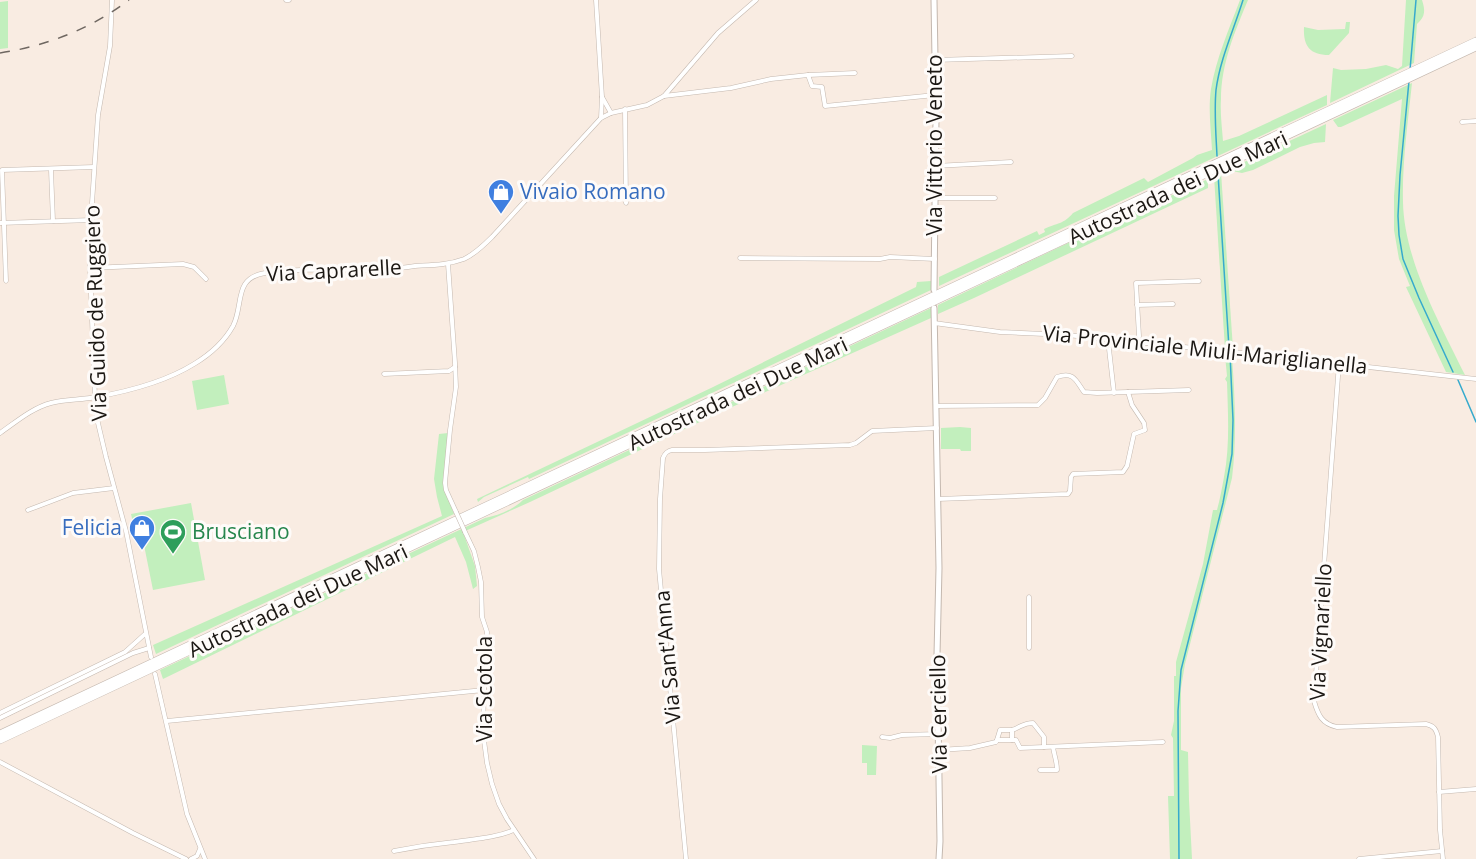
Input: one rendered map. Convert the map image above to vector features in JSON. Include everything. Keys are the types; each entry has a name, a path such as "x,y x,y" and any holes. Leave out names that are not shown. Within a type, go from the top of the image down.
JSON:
{"highway":[{"name":"Autostrada dei Due Mari","path":"1430,66 1476,41"},
{"name":"Autostrada dei Due Mari","path":"0,740 1430,66 1476,47"},
{"name":"Autostrada dei Due Mari","path":"0,734 1390,85"}],"street":[{"name":"Via Guido de Ruggiero","path":"112,0 110,46 98,115 94,167 90,268 95,397 98,423 126,531 151,657"},
{"path":"596,0 602,97 601,118 611,113 647,105 663,96 718,33 756,0"},
{"name":"Via Vittorio Veneto","path":"934,0 934,290"},
{"path":"935,60 1072,56"},
{"path":"663,96 731,88 762,80 855,73"},
{"path":"808,75 812,86 822,87 825,106 935,95"},
{"path":"602,97 611,113"},
{"path":"625,110 626,203"},
{"name":"Via Caprarelle","path":"0,433 36,409 51,403 95,397 164,380 205,357 223,340 232,327 241,291 244,284 253,276 296,271 375,270 448,263 464,258 488,242 601,118"},
{"path":"1462,122 1476,121"},
{"path":"935,166 1011,162"},
{"path":"6,281 1,170 94,167"},
{"path":"51,170 52,221"},
{"path":"935,198 995,198"},
{"path":"2,223 92,220"},
{"path":"740,258 935,258"},
{"name":"Via Scotola","path":"448,263 456,387 450,430 446,490 474,551 481,582 483,617 487,632 484,747 489,774 499,804 534,859"},
{"path":"90,268 183,264 194,267 206,279"},
{"path":"1138,342 1136,283 1198,281"},
{"path":"1137,305 1173,304"},
{"path":"934,308 938,499 1068,494 1071,491 1073,474 1123,472 1127,466 1134,434 1145,430 1144,423 1132,405 1128,392"},
{"name":"Via Provinciale Miuli-Mariglianella","path":"934,323 1000,332 1138,342 1476,379"},
{"path":"1108,340 1114,393"},
{"name":"Via Vignariello","path":"1339,363 1314,701 1318,715 1323,721 1337,727 1426,724 1437,731 1443,859"},
{"path":"384,374 449,371 455,367"},
{"path":"936,406 1038,405 1045,398 1057,377 1064,374 1078,381 1084,393 1189,390"},
{"name":"Via Sant'Anna","path":"686,859 659,569 660,499 664,454 672,450 850,445 872,431 937,428"},
{"path":"28,510 74,493 114,488"},
{"name":"Via Cerciello","path":"938,499 939,859"},
{"path":"1029,597 1029,648"},
{"path":"0,713 125,652 146,633"},
{"path":"0,718 133,653 149,648"},
{"path":"155,674 187,814 205,859"},
{"path":"167,721 484,690"},
{"path":"997,740 1000,730 1017,729 1022,724 1033,723 1044,737 1044,747"},
{"path":"1012,730 1012,740"},
{"path":"882,737 939,734"},
{"path":"939,750 970,748 997,740 1016,740 1020,748 1162,742"},
{"path":"1040,770 1057,770 1053,747"},
{"path":"0,762 186,859"},
{"path":"1439,792 1476,789"},
{"path":"394,851 477,839 514,830"},
{"path":"191,859 197,856 200,848"},
{"path":"1359,859 1442,851"}],"green space":[{"path":"1240,0 1248,0 1223,73 1221,120 1223,141 1239,136 1327,95 1327,105 939,286 939,277 1037,231 1039,235 1045,232 1044,229 1063,221 1073,213 1144,178 1148,182 1197,155 1212,150 1210,112 1213,78 1219,55"},
{"path":"1406,0 1422,0 1424,7 1423,16 1417,24 1414,63 1330,103 1333,68 1366,69 1386,65 1398,69 1402,66"},
{"path":"8,1 8,48 0,49 0,2"},
{"path":"1346,22 1350,22 1349,33 1329,55 1312,51 1306,44 1304,27 1318,30 1345,29"},
{"path":"1412,83 1403,172 1405,224 1416,269 1465,375 1446,372 1406,287 1410,286 1399,259 1394,230 1394,196 1402,99 1341,127 1338,127 1333,120"},
{"path":"1326,124 1325,142 1300,147 1253,170 1242,173 1227,170"},
{"path":"1221,172 1233,349 1225,349 1214,176"},
{"path":"1208,179 1208,188 938,314 938,305"},
{"path":"931,281 931,290 529,479 528,477 484,497 478,502 477,499 711,388 916,287 917,282"},
{"path":"931,308 931,318 723,411 463,532 475,566 477,586 473,589 466,562 455,537 163,679 160,670 485,518 505,512 523,500"},
{"path":"1225,355 1232,357 1234,463 1181,688 1181,750 1188,752 1192,859 1170,859 1168,796 1174,796 1173,738 1171,735 1174,721 1174,676 1176,676 1176,662 1203,564 1213,510 1217,510 1218,506 1226,465 1228,418"},
{"path":"224,375 229,404 197,410 192,381"},
{"path":"941,428 971,428 971,451 941,449"},
{"path":"448,433 444,485 454,514 156,654 153,645 442,516 434,479 439,434"},
{"name":"Brusciano","path":"191,503 205,580 153,590 141,522 133,523 131,514"},
{"path":"862,745 877,746 876,775 867,775 867,763 862,763"}],"waterway":[{"path":"1217,156 1216,90 1224,56 1243,0"},
{"path":"1410,70 1416,0"},
{"path":"1409,81 1400,175 1399,235 1403,259 1453,372"},
{"path":"1218,174 1229,348"},
{"path":"1179,859 1178,711 1181,670 1223,503 1232,454 1230,354"},
{"path":"1458,380 1476,422"}],"railway":[{"path":"0,53 34,46 68,35 99,20 129,0"}],"place":[{"name":"Vivaio Romano","path":"501,215"},
{"name":"Felicia","path":"142,551"},
{"name":"Brusciano","path":"173,555"}]}
